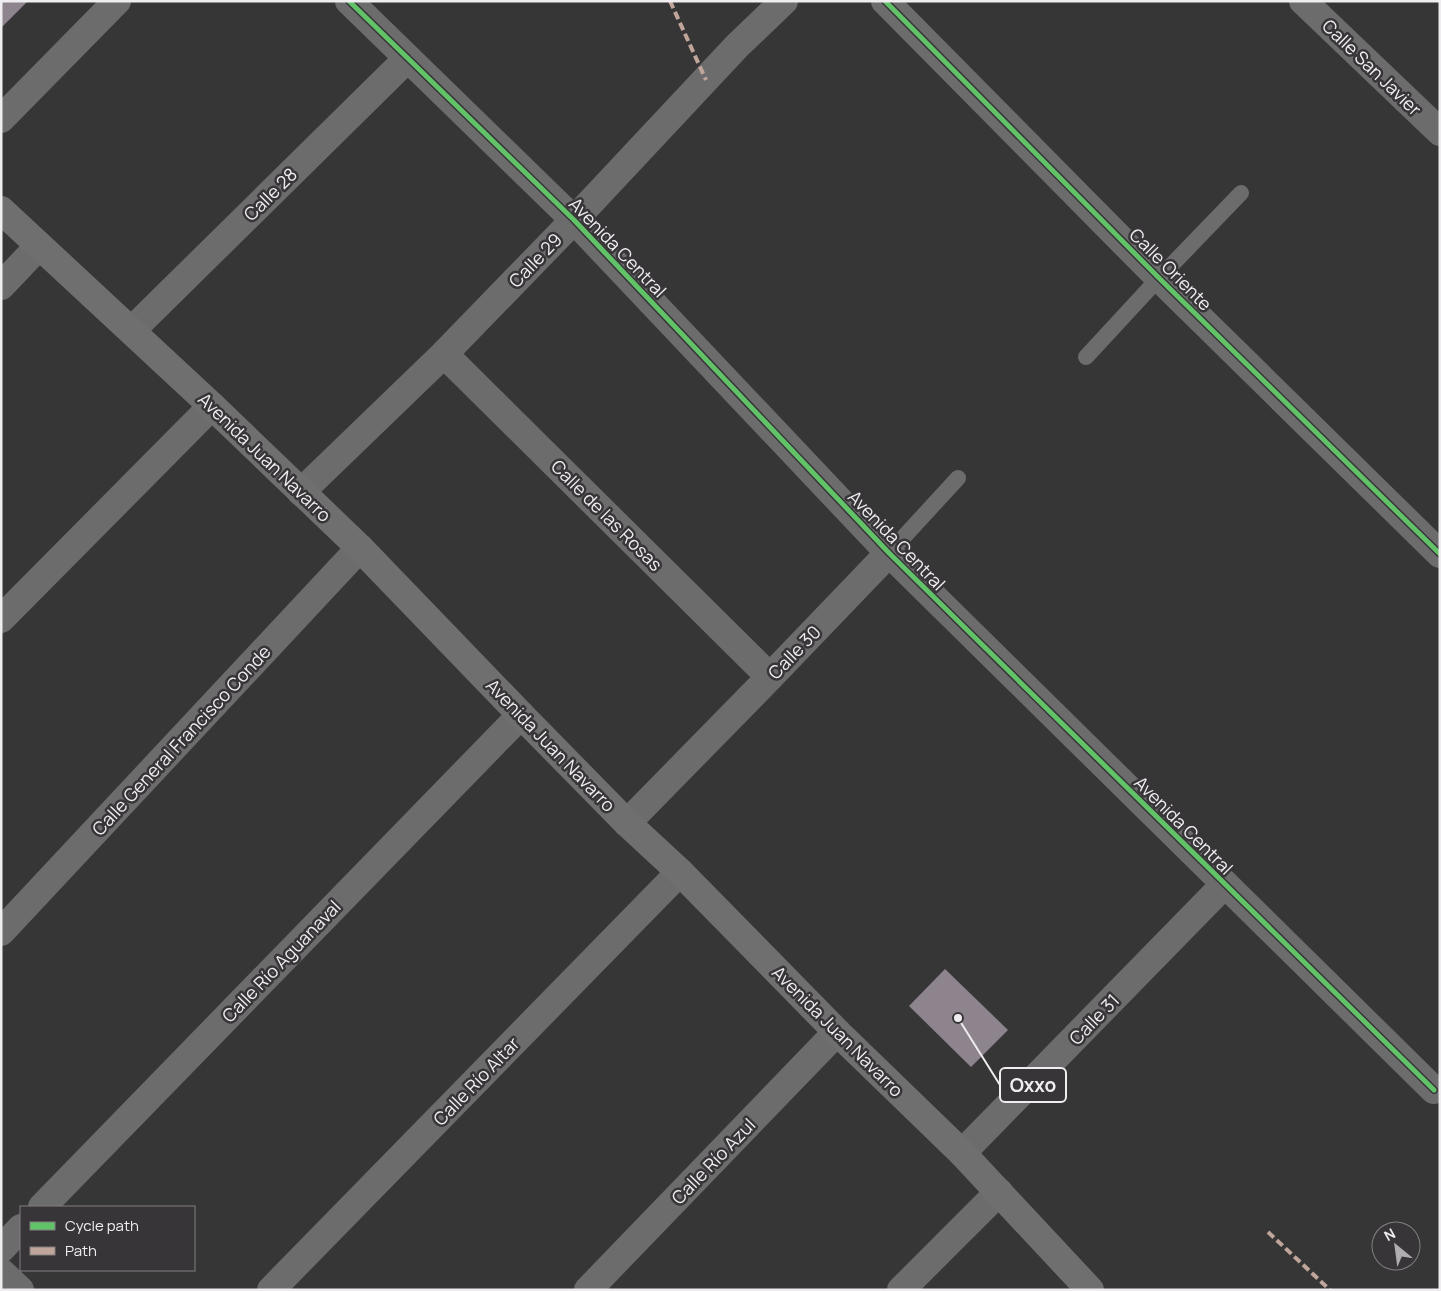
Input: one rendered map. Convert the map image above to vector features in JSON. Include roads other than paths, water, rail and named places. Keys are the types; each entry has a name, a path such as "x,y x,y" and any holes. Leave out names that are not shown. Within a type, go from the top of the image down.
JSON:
{"main road":[{"name":"Avenida Juan Navarro","path":"1,210 132,330 360,548 627,823 680,872 838,1032 962,1153 1090,1290"}],"street":[{"path":"1,120 117,1"},
{"name":"Avenida Central","path":"349,1 574,220 889,553 1434,1090"},
{"name":"Calle 29","path":"301,492 444,354 574,220 737,46 784,1"},
{"name":"Calle Oriente","path":"885,1 1159,278 1440,554"},
{"name":"Calle San Javier","path":"1303,1 1440,132"},
{"name":"Calle 28","path":"132,330 407,59"},
{"path":"1,286 39,246"},
{"name":"Calle de las Rosas","path":"444,354 770,677"},
{"path":"1,619 212,406"},
{"name":"Calle General Francisco Conde","path":"1,932 360,548"},
{"name":"Calle 30","path":"627,823 889,553"},
{"name":"Calle Río Aguanaval","path":"43,1206 521,715"},
{"name":"Calle Río Altar","path":"271,1290 680,872"},
{"name":"Calle 31","path":"962,1153 1225,884"},
{"name":"Calle Río Azul","path":"588,1290 838,1032"},
{"path":"902,1290 999,1192"},
{"path":"1,1249 20,1229"},
{"path":"1,1272 20,1290"}],"lane":[{"path":"1086,357 1241,193"},
{"name":"Calle 30","path":"889,553 958,478"}],"place":[{"name":"Oxxo","path":"958,1018"}]}
